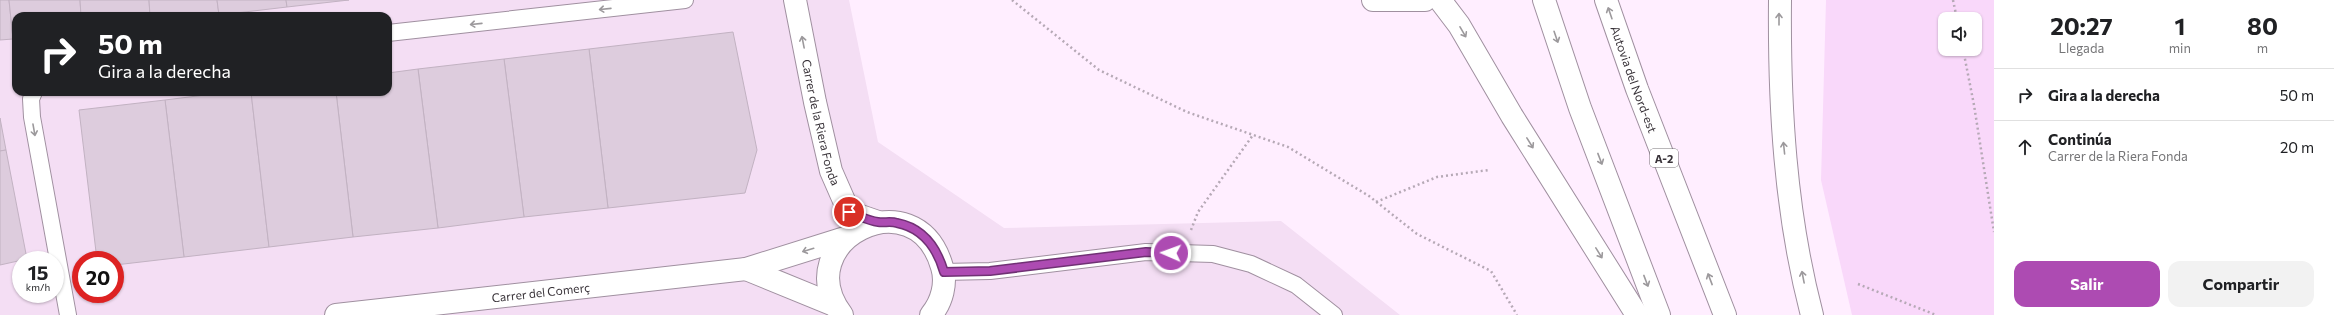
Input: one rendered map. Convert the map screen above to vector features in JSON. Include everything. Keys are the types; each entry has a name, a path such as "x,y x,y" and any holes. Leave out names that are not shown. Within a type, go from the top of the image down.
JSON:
{"main road":[{"name":"Carrer de la Riera Fonda","path":"794,0 831,171 849,212 878,222"},
{"path":"1373,0 1425,0"},
{"path":"1440,0 1459,25 1512,116 1637,315"},
{"path":"1544,0 1580,108 1659,315"},
{"name":"Autovia del Nord-est","path":"1606,0 1637,89 1724,315"},
{"path":"1780,0 1781,119 1798,250 1812,315"},
{"path":"838,310 829,288 829,270 834,253 846,238 860,227 878,222 896,222 914,228 928,240 938,255 944,272 942,294 946,315"},
{"name":"Carrer del Comerç","path":"336,315 746,269 846,238"},
{"name":"Carrer del Comerç","path":"746,269 838,310"},
{"path":"931,315 935,310 942,294"}],"lane":[{"path":"392,33 685,0"},
{"path":"32,96 31,99 32,117 68,315"},
{"path":"944,272 990,271 1146,252 1213,254 1251,264 1296,285 1334,315"}],"path":[{"path":"1012,0 1098,70 1187,112 1288,148 1376,202 1417,234 1491,271 1517,315"},
{"path":"1953,0 1956,12"},
{"path":"1964,56 1974,105 1994,232"},
{"path":"1183,253 1198,212 1253,135"},
{"path":"1376,202 1437,177 1489,170"},
{"path":"1858,284 1936,315"}],"shaded area":[{"path":"0,0 849,0 878,142 1004,228 1281,221 1400,315 0,315"},
{"path":"1826,0 1994,0 1994,315 1852,315 1821,180"}],"building":[{"path":"0,0 9,0 12,39 0,40"},
{"path":"9,0 80,0 81,12 12,12 12,29"},
{"path":"80,0 149,0 150,12 81,12"},
{"path":"149,0 217,0 219,12 150,12"},
{"path":"217,0 286,0 287,7 244,12 219,12"},
{"path":"286,0 349,0 287,7"},
{"path":"733,32 757,150 745,193 608,208 589,49"},
{"path":"589,49 608,208 524,217 504,59"},
{"path":"504,59 524,217 438,228 418,69"},
{"path":"418,69 438,228 353,237 336,96 392,96 392,72"},
{"path":"197,96 251,96 269,247 184,257 165,100"},
{"path":"251,96 336,96 353,237 269,247"},
{"path":"165,100 184,257 124,264 124,251 96,251 79,110"},
{"path":"0,118 6,150 0,151"},
{"path":"6,150 25,251 12,251 12,262 0,265 0,151"}],"route":[{"path":"849,212 878,222 896,222 914,228 928,240 938,255 944,272 990,271 1146,252 1171,253"}]}
